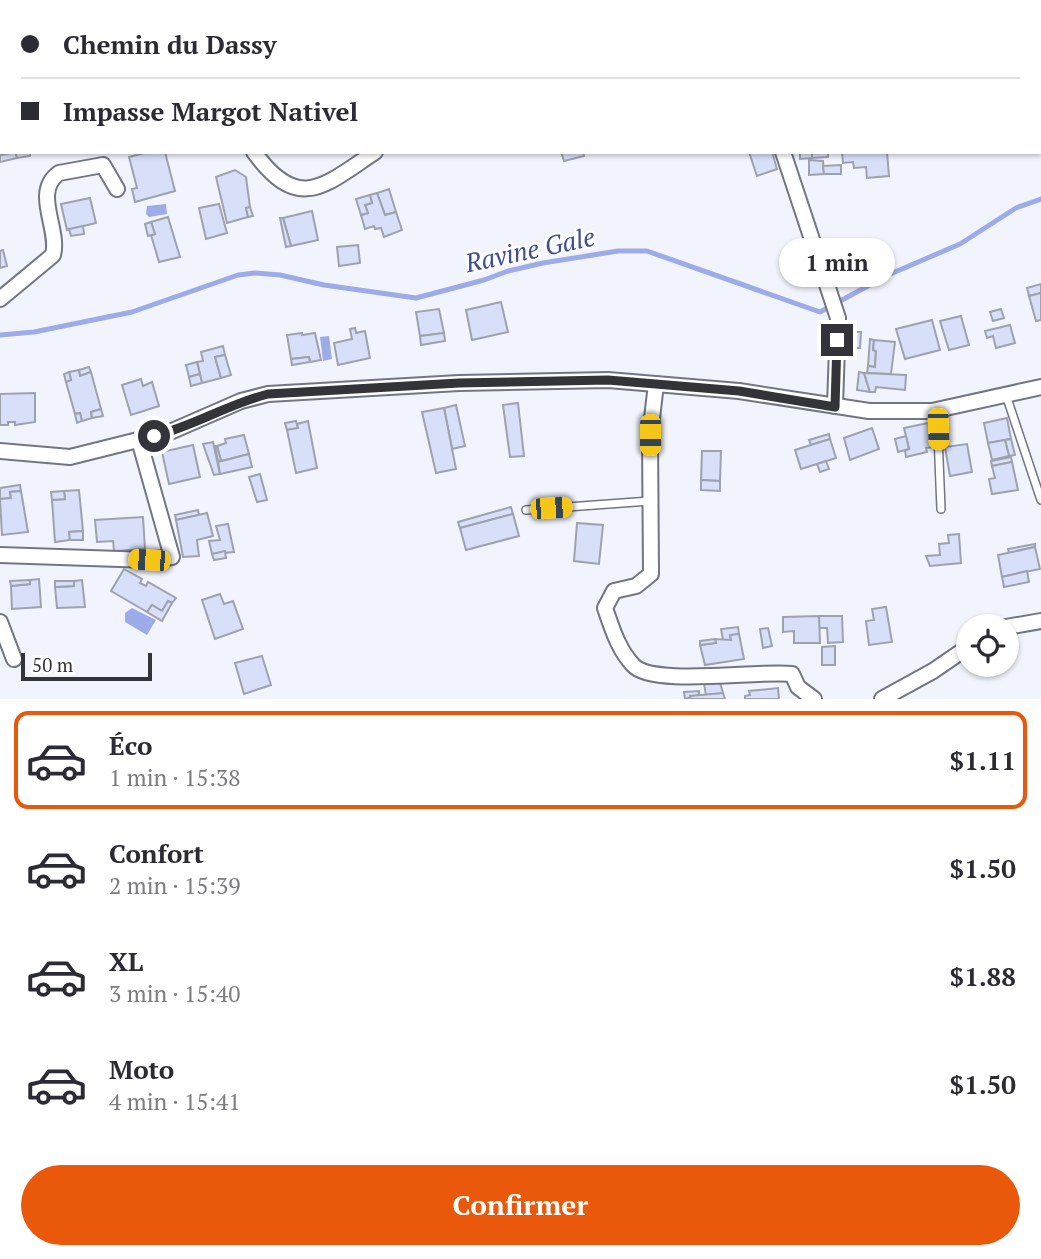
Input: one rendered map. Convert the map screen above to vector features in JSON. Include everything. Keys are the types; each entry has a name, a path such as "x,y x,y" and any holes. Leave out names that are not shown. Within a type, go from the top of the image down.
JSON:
{"street":[{"path":"256,154 283,181 305,190 326,184 372,154"},
{"path":"784,154 838,318 835,407"},
{"path":"0,299 53,255 55,245 47,193 53,177 58,173 103,165 117,189"},
{"path":"0,451 70,457 170,432 241,401 268,394 459,383 608,380 739,391 869,411 937,410 1041,387"},
{"path":"656,384 650,435 652,574 636,586 614,591 605,608 616,639 635,668 665,677 774,672 792,674 798,687 814,699"},
{"path":"0,555 149,560 172,557 139,440"},
{"path":"1019,625 1041,621"},
{"path":"0,622 14,659"},
{"path":"881,699 956,655"}],"lane":[{"path":"1006,396 1041,500"},
{"path":"937,410 941,509"},
{"path":"526,510 651,501"}],"water":[{"path":"166,204 167,214 149,217 146,214 147,206"},
{"path":"329,336 332,359 323,361 320,337"},
{"path":"132,608 156,620 147,635 125,622 125,613"}],"building":[{"path":"16,154 30,154 30,156 17,158"},
{"path":"16,154 17,158 0,162 0,155"},
{"path":"166,154 175,191 135,202 132,189 137,188 129,157"},
{"path":"562,154 584,154 584,156 564,161"},
{"path":"750,154 773,154 777,169 757,176"},
{"path":"800,154 812,154 812,158 800,159"},
{"path":"812,154 828,154 828,157 812,158"},
{"path":"842,154 887,154 889,176 867,178 866,167 854,168 853,162 843,163"},
{"path":"809,160 823,161 824,174 809,175"},
{"path":"841,165 841,174 824,174 823,166"},
{"path":"235,170 246,177 250,207 246,208 248,217 227,223 216,177"},
{"path":"389,189 396,212 385,215 377,193"},
{"path":"377,193 385,215 396,212 402,230 384,237 381,228 375,229 374,226 365,229 361,215 368,213 365,205 372,203 370,195"},
{"path":"370,195 372,203 365,205 368,213 361,215 356,199"},
{"path":"90,198 96,223 67,230 61,204"},
{"path":"219,204 227,233 206,239 199,208"},
{"path":"250,207 253,216 248,217 246,208"},
{"path":"312,211 318,240 291,246 283,218"},
{"path":"168,217 180,257 159,262 151,235 155,234 151,222"},
{"path":"280,218 283,218 291,246 286,247"},
{"path":"151,222 155,234 148,236 145,224"},
{"path":"83,226 84,234 71,236 69,229"},
{"path":"358,245 360,263 339,266 337,247"},
{"path":"3,250 7,266 0,268 0,251"},
{"path":"1041,284 1041,293 1029,296 1027,288"},
{"path":"1041,293 1041,320 1036,321 1029,296"},
{"path":"501,302 508,332 472,340 466,310"},
{"path":"439,309 444,333 420,336 416,312"},
{"path":"1001,309 1004,318 993,321 990,312"},
{"path":"961,316 969,345 949,350 940,321"},
{"path":"932,320 940,350 905,359 896,329"},
{"path":"1010,325 1015,343 996,348 993,336 987,338 985,331"},
{"path":"355,328 356,333 365,331 370,358 338,365 334,343 352,339 350,329"},
{"path":"847,332 861,332 860,348 847,348"},
{"path":"315,333 321,360 310,362 309,357 291,359 287,335"},
{"path":"444,333 445,341 421,345 420,336"},
{"path":"870,339 874,340 873,350 876,351 875,367 868,366"},
{"path":"874,340 895,342 891,374 867,373 868,366 875,367"},
{"path":"223,346 225,355 215,357 221,378 202,383 197,362 203,361 201,352"},
{"path":"225,355 231,375 221,378 215,357"},
{"path":"309,357 310,362 292,365 291,359"},
{"path":"197,362 200,374 189,377 186,365"},
{"path":"89,367 91,372 80,376 79,370"},
{"path":"79,370 80,376 91,372 101,409 91,412 92,418 82,421 80,413 75,414 66,382 71,380 69,372"},
{"path":"69,372 71,380 66,382 64,374"},
{"path":"859,372 864,373 870,392 857,390"},
{"path":"864,373 906,375 905,390 876,387 875,392 870,392"},
{"path":"200,374 202,383 191,386 189,377"},
{"path":"141,379 143,386 152,382 159,406 131,415 122,385"},
{"path":"35,393 35,422 15,425 15,422 8,422 8,425 0,425 0,394"},
{"path":"518,403 524,456 510,457 503,405"},
{"path":"456,405 465,446 452,449 444,408"},
{"path":"444,408 456,469 436,473 422,412"},
{"path":"101,409 103,416 92,418 91,412"},
{"path":"80,413 82,421 77,423 75,414"},
{"path":"1007,418 1011,439 988,443 984,423"},
{"path":"296,421 298,428 287,430 285,423"},
{"path":"308,421 317,468 296,473 287,430 298,428 297,424"},
{"path":"928,423 934,447 926,448 927,452 906,457 905,450 909,449 904,428"},
{"path":"872,428 879,449 850,460 844,438"},
{"path":"829,434 830,439 811,445 809,440"},
{"path":"244,435 249,454 221,461 217,446 226,443 225,439"},
{"path":"906,436 909,449 898,452 895,439"},
{"path":"830,439 836,458 801,469 795,450"},
{"path":"1011,439 1015,455 1009,456 1005,440"},
{"path":"1005,440 1009,456 992,460 988,443"},
{"path":"213,442 220,474 214,475 203,444"},
{"path":"967,444 972,472 950,476 945,447"},
{"path":"193,445 200,477 169,484 162,452"},
{"path":"215,446 221,461 218,462"},
{"path":"702,451 721,451 720,481 701,480"},
{"path":"249,454 252,467 220,474 218,462"},
{"path":"1011,457 1012,462 992,466 991,461"},
{"path":"826,461 829,469 820,472 817,464"},
{"path":"1012,462 1018,490 992,494 989,479 995,478 992,466"},
{"path":"260,474 267,500 257,502 249,477"},
{"path":"701,480 720,481 720,491 701,490"},
{"path":"20,485 21,491 10,492 11,498 0,499 0,488"},
{"path":"79,490 83,531 69,532 70,540 55,542 52,500 65,499 64,491"},
{"path":"21,491 28,532 2,535 0,499 11,498 10,492"},
{"path":"64,491 65,499 52,500 51,492"},
{"path":"511,507 513,514 460,528 458,522"},
{"path":"198,510 199,515 176,520 175,515"},
{"path":"207,513 213,536 197,540 199,556 183,557 176,520"},
{"path":"513,514 519,536 466,550 460,528"},
{"path":"143,517 145,549 114,551 113,541 97,542 95,520"},
{"path":"577,523 603,525 599,564 574,561"},
{"path":"228,524 234,552 212,554 209,541 220,540 216,526"},
{"path":"83,531 83,540 70,540 69,532"},
{"path":"959,534 961,563 930,566 926,556 940,555 939,544 949,543 948,535"},
{"path":"1035,544 1035,547 1009,553 1008,549"},
{"path":"1035,547 1040,569 1002,577 998,555"},
{"path":"225,551 226,558 214,560 212,554"},
{"path":"124,569 142,579 140,583 146,586 148,582 176,598 172,603 168,601 162,611 152,605 147,612 111,591"},
{"path":"1027,571 1029,582 1004,587 1002,577"},
{"path":"39,579 41,607 12,609 11,586 30,584 30,580"},
{"path":"30,580 30,584 11,586 10,581"},
{"path":"82,580 85,607 57,608 55,587 74,586 74,581"},
{"path":"55,581 74,581 74,586 55,587"},
{"path":"220,594 224,604 233,601 243,629 215,639 202,600"},
{"path":"168,601 172,603 162,621 147,612 152,605 162,611"},
{"path":"886,607 892,642 869,645 866,621 874,620 872,609"},
{"path":"819,616 842,616 843,642 828,643 827,628 819,628"},
{"path":"819,616 820,643 794,643 794,631 783,632 783,617"},
{"path":"738,627 739,634 730,635 731,640 723,640 721,629"},
{"path":"768,628 772,646 763,648 760,629"},
{"path":"739,634 744,659 705,665 700,645 716,643 715,639 731,640 730,635"},
{"path":"715,639 716,643 700,645 700,641"},
{"path":"835,646 835,665 822,665 822,647"},
{"path":"262,656 271,685 244,694 235,663"},
{"path":"703,678 719,679 723,693 706,695"},
{"path":"778,688 779,699 745,699 745,696 750,695 749,691"},
{"path":"699,691 699,695 685,699 684,692"},
{"path":"723,693 725,699 691,699 690,696"}],"waterway":[{"name":"Ravine Gale","path":"0,335 34,332 132,312 238,275 280,275 324,285 416,298 508,271 618,251 647,251 820,312 888,275 960,244 1016,208 1041,199"}],"route":[{"path":"154,436 170,432 241,401 268,394 459,383 608,380 739,391 835,407 837,340"}]}
